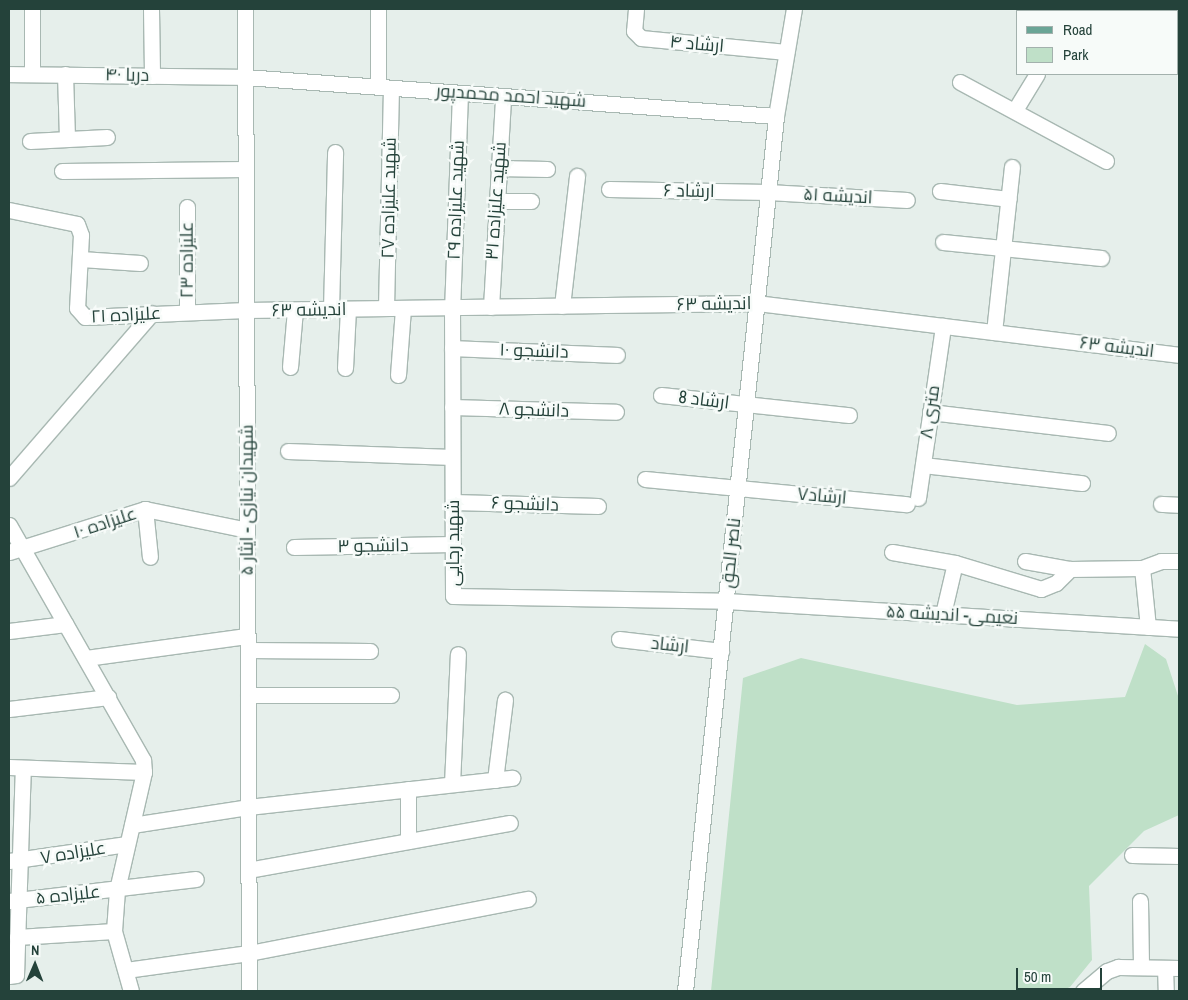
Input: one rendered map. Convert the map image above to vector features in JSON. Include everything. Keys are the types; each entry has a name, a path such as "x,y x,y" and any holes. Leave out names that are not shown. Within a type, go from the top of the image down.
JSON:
{"street":[{"path":"32,9 32,74"},
{"path":"151,9 152,76"},
{"name":"شهیدان نیازی - ایثار ۵","path":"245,9 249,991"},
{"name":"شهید علیزاده ۲۷","path":"378,9 385,87 386,308"},
{"name":"ارشاد ۴","path":"636,9 634,31 641,38 786,52"},
{"name":"ناصر الحق","path":"685,991 776,116 794,9"},
{"name":"دریا ۴۰","path":"9,74 246,77"},
{"path":"65,74 67,139"},
{"path":"1015,110 1036,75"},
{"name":"شهید احمد محمدپور","path":"246,77 776,116"},
{"path":"960,82 1015,110 1106,161"},
{"name":"شهید علیزاده ۲۹","path":"452,308 460,93"},
{"name":"شهید علیزاده ۳۱","path":"491,307 503,96"},
{"path":"30,141 107,137"},
{"path":"331,309 336,152"},
{"path":"994,332 1012,167"},
{"path":"498,168 547,169"},
{"path":"62,171 246,169"},
{"path":"562,306 577,176"},
{"name":"ارشاد ۶","path":"609,190 768,192"},
{"path":"940,191 1009,199"},
{"name":"اندیشه ۵۱","path":"768,192 907,200"},
{"path":"496,201 531,201"},
{"name":"علیزاده ۲۳","path":"187,207 187,312"},
{"name":"علیزاده ۲۱","path":"9,210 75,222 81,231 77,308 80,315 246,310"},
{"path":"943,242 1101,258"},
{"path":"81,259 140,263"},
{"name":"اندیشه ۶۳","path":"246,310 757,303 1179,355"},
{"path":"398,375 403,308"},
{"name":"شهید رجایی","path":"452,308 453,596 460,598 726,601"},
{"path":"345,368 348,309"},
{"path":"290,367 295,310"},
{"path":"9,478 152,313"},
{"name":"۸ متری","path":"912,501 922,465 943,326"},
{"name":"دانشجو ۱۰","path":"452,348 617,355"},
{"name":"ارشاد 8","path":"661,395 746,406 849,415"},
{"name":"دانشجو ۸","path":"452,407 616,412"},
{"path":"930,412 1108,433"},
{"path":"288,450 452,457"},
{"path":"922,465 1082,483"},
{"name":"ارشاد۷","path":"645,479 912,501"},
{"name":"دانشجو ۶","path":"453,502 598,506"},
{"path":"1161,504 1179,505"},
{"path":"145,509 150,557"},
{"name":"علیزاده ۱۰","path":"9,552 24,550 145,509 247,530"},
{"path":"9,525 139,750 144,772 117,890 114,931 131,991"},
{"name":"دانشجو ۳","path":"294,547 453,544"},
{"path":"892,552 955,563 1041,589 1056,583 1070,569"},
{"path":"1025,561 1070,569 1149,565 1179,561"},
{"path":"943,614 955,563"},
{"path":"1148,627 1149,565"},
{"name":"نعیمی- اندیشه ۵۵","path":"726,601 1179,629"},
{"path":"9,631 66,624"},
{"name":"ارشاد","path":"619,639 720,651"},
{"path":"86,658 248,643 370,652"},
{"path":"452,784 458,654"},
{"path":"248,694 391,695"},
{"path":"9,709 108,697"},
{"path":"495,780 505,700"},
{"path":"12,975 17,937 14,900 16,768 144,772"},
{"path":"132,825 248,808 512,778"},
{"path":"408,789 408,841"},
{"path":"248,870 510,823"},
{"name":"علیزاده ۷","path":"14,861 127,844"},
{"path":"1132,854 1179,856"},
{"name":"علیزاده ۵","path":"14,900 117,890 196,879"},
{"path":"126,970 249,953 528,899"},
{"path":"1140,901 1140,967"},
{"path":"17,937 114,931"},
{"path":"1089,989 1118,967 1172,968 1166,991"}],"green space":[{"path":"1145,644 1166,659 1179,699 1179,815 1144,831 1089,886 1092,960 1070,987 1061,991 711,991 743,678 801,658 1017,705 1125,697"}]}
